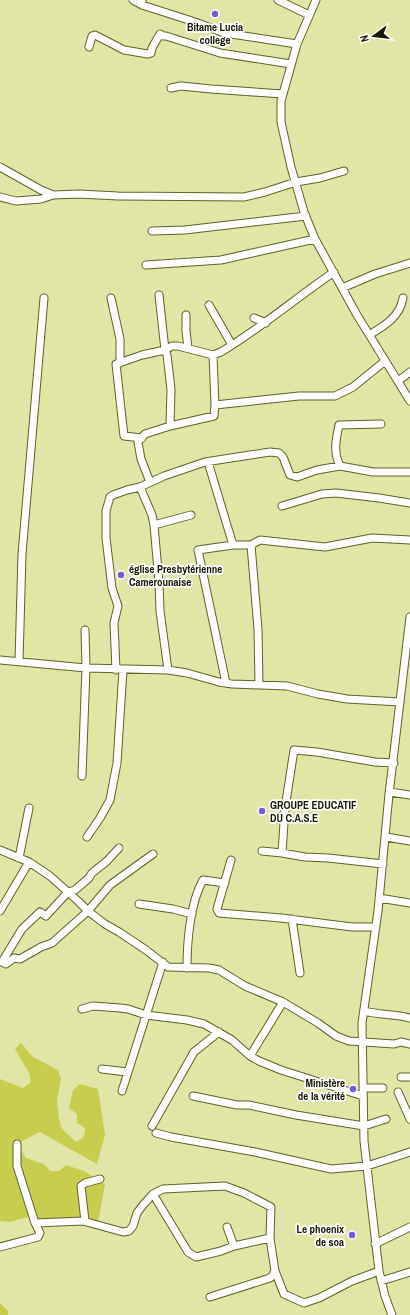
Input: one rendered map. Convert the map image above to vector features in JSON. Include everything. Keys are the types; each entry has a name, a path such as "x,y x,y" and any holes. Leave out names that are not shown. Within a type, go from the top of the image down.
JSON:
{"street":[{"path":"133,0 224,32 298,44"},
{"path":"278,0 309,15"},
{"path":"316,0 291,64 280,111 291,167 314,239 369,335 410,401"},
{"path":"89,47 92,36 95,35 124,50 151,53 152,48 160,34 220,53 291,64"},
{"path":"171,88 181,86 283,94"},
{"path":"0,167 41,190 53,194 118,196 244,197 296,182 320,178 344,171"},
{"path":"0,197 16,201 41,198 53,194"},
{"path":"152,231 185,230 306,216"},
{"path":"146,265 221,260 314,239"},
{"path":"342,288 375,274 410,262"},
{"path":"142,438 124,436 116,364 142,355 165,350 172,346 188,348 213,355 232,345 266,323 294,300 334,272"},
{"path":"159,295 171,389 170,426"},
{"path":"19,661 22,554 44,298"},
{"path":"111,298 120,338 120,363"},
{"path":"369,335 389,322 398,314 403,298"},
{"path":"209,305 232,345"},
{"path":"186,315 188,348"},
{"path":"254,318 266,323"},
{"path":"150,482 138,449 138,442 145,434 170,426 214,416 213,355"},
{"path":"215,405 299,396 335,396 353,387 385,361"},
{"path":"398,381 410,372"},
{"path":"340,466 335,450 339,425 381,424"},
{"path":"87,837 110,800 118,763 119,670 114,624 118,606 112,588 106,538 106,511 108,501 113,495 140,487 150,482 208,462 270,452 279,453 283,457 290,475 297,477 317,470 340,466 373,472 410,472"},
{"path":"208,462 234,545"},
{"path":"140,487 152,515 154,526 160,611 168,670"},
{"path":"282,506 322,494 379,498 410,503"},
{"path":"154,526 191,515"},
{"path":"226,683 198,550 234,545 251,545 260,540 325,546 372,538 410,540"},
{"path":"251,545 258,629 258,684"},
{"path":"392,1315 381,1281 375,1244 364,1126 362,1042 364,1011 376,927 404,658 410,617"},
{"path":"82,776 86,668 85,630"},
{"path":"0,660 19,661 38,665 119,670 168,670 187,673 226,683 287,686 318,694 348,699 400,702"},
{"path":"282,853 285,808 294,750 317,752 375,762 394,763"},
{"path":"390,792 410,795"},
{"path":"19,858 29,808"},
{"path":"386,837 410,840"},
{"path":"119,848 75,890 68,892 46,916 40,912 22,929 2,962 6,964 14,958 20,959 51,943 88,911 110,885 153,854"},
{"path":"0,851 29,862 50,876 88,911 163,962 168,967 209,968 219,970 245,986 283,1002 318,1023 336,1036 349,1041 394,1044 401,1042 410,1044"},
{"path":"262,852 383,864"},
{"path":"231,860 224,883 218,910 219,913 292,919 334,925 376,927"},
{"path":"0,911 29,862"},
{"path":"187,968 187,952 192,914 198,888 203,880 224,883"},
{"path":"0,895 7,898"},
{"path":"379,898 410,903"},
{"path":"139,904 173,908 192,914"},
{"path":"292,919 300,973"},
{"path":"122,1091 163,962"},
{"path":"250,1056 283,1002"},
{"path":"82,1009 93,1006 120,1008 146,1015 193,1021 204,1024 236,1043 250,1056 282,1070 363,1096"},
{"path":"364,1011 378,1015 409,1015"},
{"path":"219,1032 194,1052 154,1130 171,1137 255,1152 331,1169 367,1166 410,1152"},
{"path":"102,1069 127,1072"},
{"path":"401,1077 410,1077"},
{"path":"363,1088 383,1088"},
{"path":"398,1092 410,1119"},
{"path":"193,1096 237,1105 248,1105 296,1115 364,1126 386,1118"},
{"path":"0,1247 38,1237 40,1233 35,1224 17,1166 17,1144"},
{"path":"85,1221 81,1186 85,1183 100,1179"},
{"path":"35,1224 85,1221 123,1232 129,1231 133,1226 137,1213 153,1194 163,1189 225,1186 244,1193 271,1207 270,1238 275,1271 284,1294 304,1303 319,1298 352,1281 379,1271"},
{"path":"153,1194 188,1252 196,1257 234,1246 270,1238"},
{"path":"227,1227 234,1246"},
{"path":"375,1244 410,1227"},
{"path":"210,1297 270,1278 275,1271"},
{"path":"381,1281 410,1272"}],"shaded area":[{"path":"21,1043 33,1057 58,1070 61,1079 57,1100 59,1119 62,1129 76,1142 84,1137 85,1128 77,1123 77,1114 69,1108 73,1090 80,1084 98,1089 105,1135 97,1164 40,1132 22,1141 21,1150 26,1158 44,1164 50,1171 59,1171 66,1165 84,1171 105,1184 97,1228 81,1217 45,1225 28,1217 10,1222 0,1221 0,1079 23,1088 31,1082 29,1073 15,1049"},
{"path":"0,1303 8,1311 8,1315 0,1315"}],"place":[{"name":"Bitame Lucia college","path":"215,14"},
{"name":"église Presbytérienne Camerounaise","path":"121,575"},
{"name":"GROUPE EDUCATIF DU C.A.S.E","path":"262,811"},
{"name":"Ministère de la vérité","path":"353,1089"},
{"name":"Le phoenix de soa","path":"352,1235"}]}
